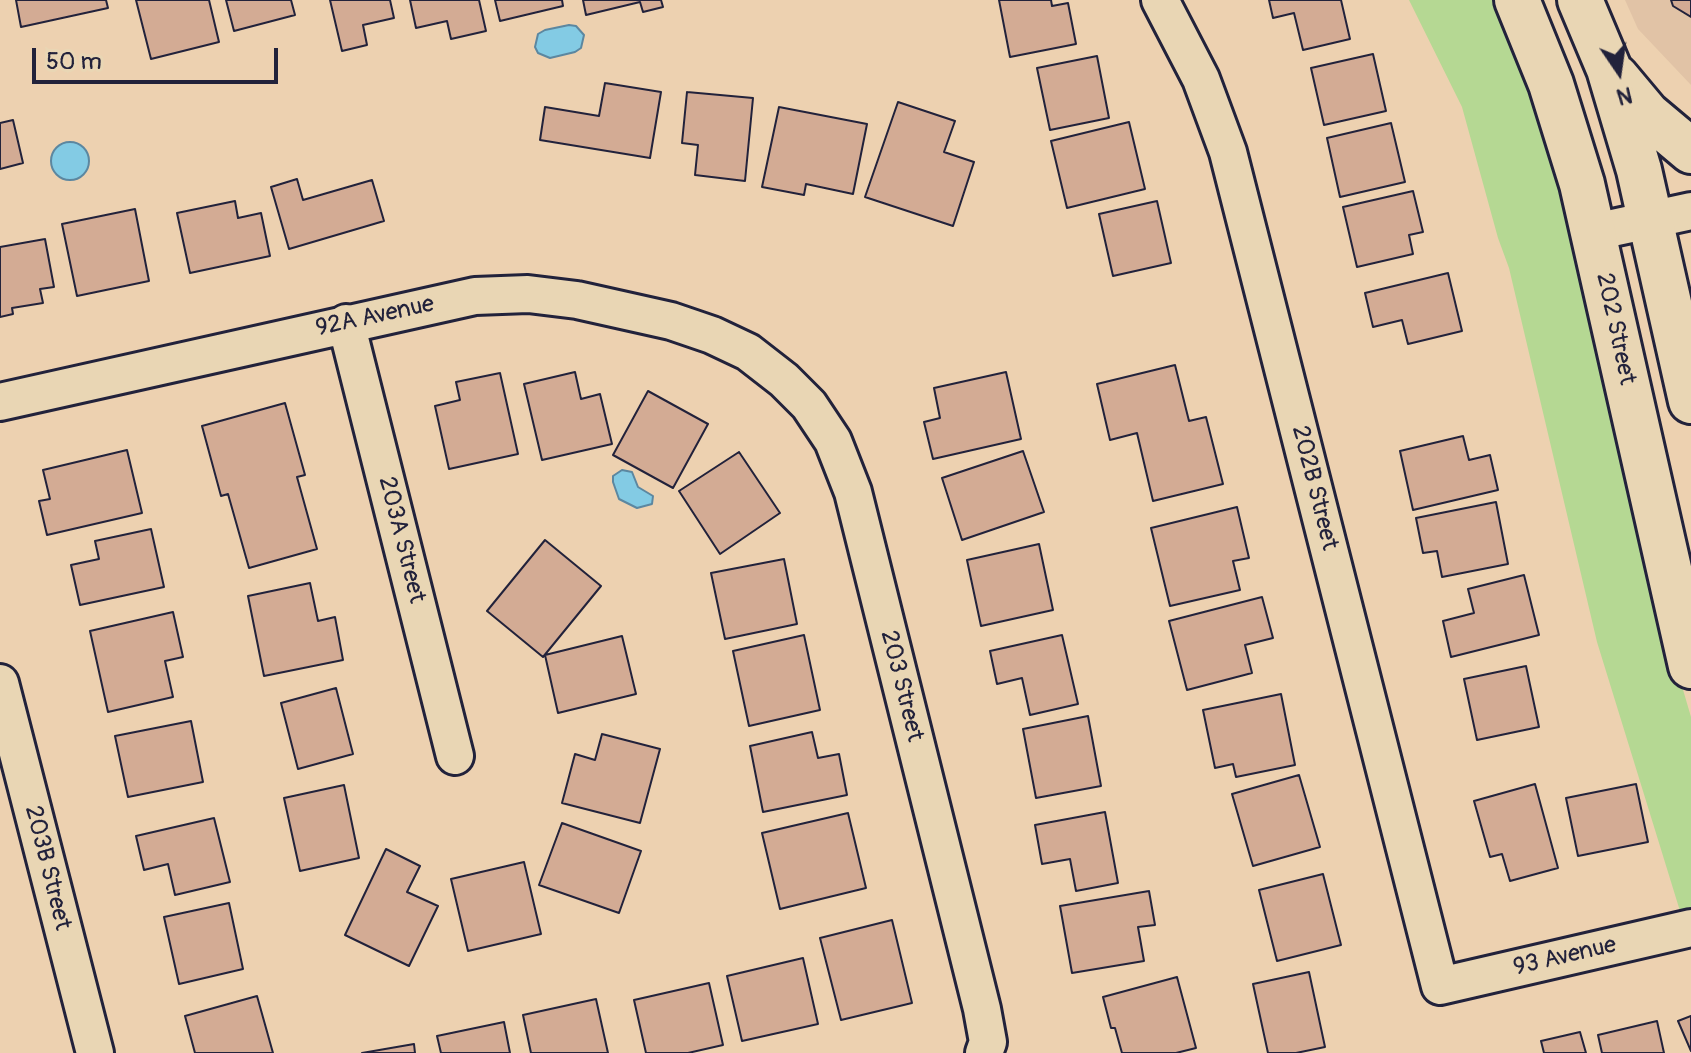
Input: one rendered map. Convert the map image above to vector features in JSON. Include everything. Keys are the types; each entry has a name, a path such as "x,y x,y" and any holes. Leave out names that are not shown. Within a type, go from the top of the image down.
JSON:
{"main road":[{"name":"202 Street","path":"1517,0 1551,84 1594,232 1691,666"},
{"path":"1580,0 1609,69 1639,170 1671,215 1691,394"},
{"path":"1609,69 1647,114 1691,151"}],"street":[{"name":"202B Street","path":"1160,0 1201,79 1228,152 1440,986"},
{"path":"1594,232 1671,215"},
{"name":"92A Avenue","path":"0,402 475,296 528,294 577,300 671,321 748,352"},
{"name":"203A Street","path":"346,323 455,756"},
{"name":"203 Street","path":"748,352 784,380 809,405 833,441 853,492 982,1009 988,1042 984,1053"},
{"name":"203B Street","path":"0,683 95,1053"},
{"name":"93 Avenue","path":"1440,986 1691,928"}],"shaded area":[{"path":"1625,0 1691,0 1691,85 1638,29"}],"green space":[{"path":"1409,0 1495,0 1554,152 1674,659 1691,717 1691,907 1680,911 1597,642 1509,268 1462,107"}],"water":[{"path":"569,25 576,26 584,35 581,48 550,58 538,53 535,47 538,34"},
{"path":"70,142 83,148 89,161 83,174 70,180 57,174 51,161 57,148"},
{"path":"622,470 632,472 638,487 653,496 652,504 637,508 619,499 613,476"}],"building":[{"path":"16,0 106,0 108,8 21,27"},
{"path":"136,0 209,0 219,42 151,59"},
{"path":"226,0 291,0 295,15 234,31"},
{"path":"330,0 390,0 394,18 363,25 367,45 342,51"},
{"path":"410,0 479,0 486,31 451,39 447,21 416,28"},
{"path":"495,0 562,0 563,6 500,21"},
{"path":"583,0 661,0 663,7 643,12 640,2 586,15"},
{"path":"999,0 1051,0 1052,6 1068,3 1076,44 1010,57"},
{"path":"1269,0 1341,0 1350,39 1303,50 1294,13 1273,18"},
{"path":"1671,0 1691,0 1691,17 1673,6"},
{"path":"1373,54 1386,111 1324,125 1311,68"},
{"path":"1097,56 1109,118 1050,130 1037,68"},
{"path":"605,83 661,92 650,158 540,140 545,107 599,116"},
{"path":"687,92 753,98 745,181 695,175 698,145 682,143"},
{"path":"898,102 955,121 944,152 974,162 953,226 865,197"},
{"path":"779,107 867,124 853,194 806,184 804,195 762,187"},
{"path":"13,120 23,163 0,169 0,123"},
{"path":"1129,122 1145,189 1067,208 1051,141"},
{"path":"1391,123 1405,182 1340,197 1327,138"},
{"path":"297,179 303,200 372,180 384,221 289,249 271,187"},
{"path":"1413,191 1423,232 1409,235 1413,254 1357,267 1343,207"},
{"path":"235,201 238,218 261,213 270,256 190,273 177,213"},
{"path":"1157,201 1171,263 1113,276 1099,214"},
{"path":"135,209 149,281 77,296 62,224"},
{"path":"45,239 54,287 40,289 43,303 12,308 13,314 0,317 0,247"},
{"path":"1448,273 1462,331 1408,344 1402,320 1373,327 1365,293"},
{"path":"1175,365 1189,421 1206,417 1223,484 1153,501 1137,433 1110,440 1097,384"},
{"path":"575,372 581,399 600,394 612,444 542,460 524,384"},
{"path":"1006,372 1021,439 933,459 924,422 940,418 934,388"},
{"path":"500,373 518,454 449,469 435,406 460,400 456,382"},
{"path":"648,391 708,424 673,488 613,455"},
{"path":"285,403 305,475 297,477 317,549 249,568 228,494 221,496 202,426"},
{"path":"1463,436 1469,460 1490,455 1498,490 1413,510 1400,451"},
{"path":"127,450 142,513 47,535 39,501 50,499 43,470"},
{"path":"1023,451 1044,512 962,540 942,478"},
{"path":"739,452 780,513 720,554 679,491"},
{"path":"1496,502 1508,564 1442,577 1437,551 1423,553 1416,518"},
{"path":"1237,507 1249,558 1233,561 1240,590 1170,606 1151,528"},
{"path":"151,529 164,587 80,605 71,565 99,559 95,541"},
{"path":"545,540 601,586 543,657 487,611"},
{"path":"1039,544 1053,610 981,626 967,560"},
{"path":"784,559 797,624 725,639 711,573"},
{"path":"1524,575 1539,635 1451,657 1443,621 1474,613 1468,589"},
{"path":"310,583 318,621 335,617 343,660 264,676 248,596"},
{"path":"1262,597 1273,638 1245,645 1252,673 1187,690 1169,621"},
{"path":"173,612 183,657 165,661 173,697 108,712 90,631"},
{"path":"804,635 820,710 749,726 733,651"},
{"path":"1062,635 1078,704 1030,715 1022,678 997,684 990,651"},
{"path":"622,636 636,694 558,713 545,655"},
{"path":"1526,666 1539,727 1477,740 1464,679"},
{"path":"336,688 353,754 298,769 281,703"},
{"path":"1281,694 1295,765 1236,777 1233,764 1215,768 1203,710"},
{"path":"1088,716 1101,786 1036,798 1023,729"},
{"path":"191,721 203,782 128,797 115,736"},
{"path":"812,732 818,758 839,754 847,795 763,812 750,746"},
{"path":"602,734 660,749 640,823 562,803 575,754 595,760"},
{"path":"1299,775 1320,847 1253,866 1232,794"},
{"path":"1535,784 1558,868 1510,881 1502,854 1490,857 1474,801"},
{"path":"1636,784 1648,842 1578,856 1566,798"},
{"path":"344,785 359,858 300,871 284,798"},
{"path":"1105,812 1118,883 1076,891 1070,859 1042,864 1035,825"},
{"path":"848,813 866,888 780,909 762,833"},
{"path":"214,818 230,882 175,895 168,864 144,870 136,836"},
{"path":"562,823 641,851 619,913 539,885"},
{"path":"386,849 420,866 407,892 438,906 409,966 345,935"},
{"path":"524,862 541,934 468,951 451,879"},
{"path":"1323,874 1341,945 1277,961 1259,890"},
{"path":"1149,891 1155,925 1138,927 1144,961 1072,973 1060,906"},
{"path":"229,903 243,969 179,984 164,917"},
{"path":"892,920 912,1003 841,1020 820,938"},
{"path":"803,958 818,1024 742,1041 727,976"},
{"path":"1309,972 1325,1047 1296,1053 1268,1053 1253,984"},
{"path":"1177,977 1196,1048 1176,1053 1122,1053 1103,997"},
{"path":"709,983 723,1045 688,1053 646,1053 634,1000"},
{"path":"257,996 273,1053 195,1053 185,1016"},
{"path":"596,999 608,1053 531,1053 523,1015"},
{"path":"1691,1016 1691,1051 1678,1021"},
{"path":"1657,1021 1664,1053 1602,1053 1598,1035"},
{"path":"504,1022 510,1053 441,1053 437,1036"},
{"path":"1580,1032 1586,1053 1544,1053 1541,1041"},
{"path":"414,1044 415,1053 362,1053"}]}
